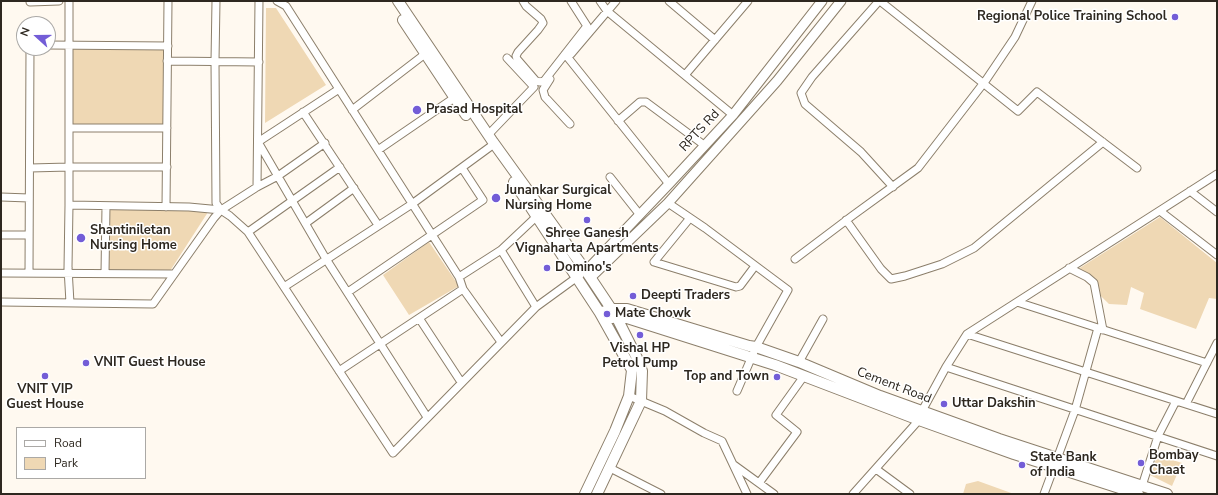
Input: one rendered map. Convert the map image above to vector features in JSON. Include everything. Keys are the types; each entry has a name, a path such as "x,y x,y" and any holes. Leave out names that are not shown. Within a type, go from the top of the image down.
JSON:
{"main road":[{"path":"391,1 454,98 490,142 588,274 614,313 637,358 642,371 640,400 597,494"},
{"path":"398,1 490,142 536,217 603,317 632,370 629,396 615,431 585,494"},
{"name":"Cement Road","path":"614,313 627,309 756,347 799,362 921,415"},
{"path":"603,317 614,313"},
{"name":"Cement Road","path":"614,313 751,357 1140,490"},
{"name":"Cement Road","path":"1056,462 1111,490 1140,490 1167,494"}],"street":[{"path":"30,2 59,1"},
{"path":"69,1 68,273 70,303"},
{"path":"166,207 168,1"},
{"path":"216,1 216,203 221,210 248,232 393,453 500,342 536,307 577,278 588,274 668,203 772,86 841,1"},
{"path":"257,187 259,1"},
{"path":"277,1 286,6 433,235 459,277 463,289 500,342"},
{"path":"523,1 526,6 541,19 543,23 516,56 536,81 540,82 544,81 586,31 616,1"},
{"path":"571,1 587,26 586,31"},
{"path":"600,1 607,11 733,115"},
{"path":"669,1 715,40"},
{"name":"RPTS Rd","path":"588,274 640,215 733,115 822,1"},
{"path":"893,187 861,152 805,104 801,92 812,77 880,1 1018,112 1037,92 1137,168"},
{"path":"796,259 846,220 918,168 983,83 1015,37 1032,1"},
{"path":"685,75 745,2"},
{"path":"56,45 168,46"},
{"path":"352,110 425,54"},
{"path":"29,273 30,56"},
{"path":"566,56 669,184"},
{"path":"566,56 543,90 545,97 570,124"},
{"path":"566,56 669,184"},
{"path":"284,287 412,204 462,168 490,142 534,87 507,58"},
{"path":"168,61 259,62"},
{"path":"258,142 339,88"},
{"path":"378,150 454,98"},
{"path":"618,121 640,102 646,102 704,145"},
{"path":"303,112 378,225"},
{"path":"69,128 167,128"},
{"path":"258,142 326,259 427,417"},
{"path":"846,220 881,269 891,279 905,276 942,264 974,248 1103,142"},
{"path":"1,302 153,304 221,210 257,187 278,176 325,143"},
{"path":"30,168 167,167"},
{"path":"248,232 340,167"},
{"path":"348,292 483,200 462,168"},
{"path":"853,494 921,415 946,367 967,334 1217,174"},
{"path":"610,177 640,215"},
{"path":"306,224 354,188"},
{"path":"1190,191 1217,212"},
{"path":"1,197 29,198"},
{"path":"668,203 788,290 756,347 737,391"},
{"path":"69,205 221,210"},
{"path":"105,273 106,206"},
{"path":"1160,211 1217,255"},
{"path":"459,277 501,250 536,217"},
{"path":"690,218 654,262 736,287 740,286 755,266"},
{"path":"1,235 29,235"},
{"path":"501,250 536,307"},
{"path":"1044,494 1075,410 1084,372 1100,329 1094,283 1087,277 1069,268"},
{"path":"1,273 174,274"},
{"path":"339,371 463,289"},
{"path":"1017,302 1207,363"},
{"path":"419,318 461,382"},
{"path":"799,362 823,319"},
{"path":"967,334 1217,414"},
{"path":"1186,404 1217,343"},
{"path":"946,367 1217,456"},
{"path":"759,483 796,432 776,415 804,376"},
{"path":"629,396 665,411 704,433 722,441 747,494"},
{"path":"1140,490 1158,436 1176,401"},
{"path":"732,464 774,494"},
{"path":"610,468 661,494"},
{"path":"876,469 910,494"}],"green space":[{"path":"266,8 276,8 326,85 265,123"},
{"path":"69,46 165,48 165,127 71,128"},
{"path":"109,208 210,209 170,271 107,271"},
{"path":"1160,217 1217,263 1217,299 1209,298 1196,329 1140,309 1144,293 1131,287 1127,305 1109,304 1075,271"},
{"path":"429,242 459,286 409,315 383,275"},
{"path":"1157,455 1182,463 1172,486 1150,475"},
{"path":"978,481 1014,494 963,494 966,484"}],"place":[{"name":"Regional Police Training School","path":"1175,17"},
{"name":"Prasad Hospital","path":"417,110"},
{"name":"Junankar Surgical Nursing Home","path":"496,198"},
{"name":"Shree Ganesh Vignaharta Apartments","path":"587,220"},
{"name":"Shantiniletan Nursing Home","path":"81,238"},
{"name":"Domino's","path":"547,268"},
{"name":"Deepti Traders","path":"633,296"},
{"name":"Mate Chowk","path":"607,314"},
{"name":"Vishal HP Petrol Pump","path":"640,335"},
{"name":"VNIT Guest House","path":"86,363"},
{"name":"VNIT VIP Guest House","path":"45,376"},
{"name":"Top and Town","path":"777,377"},
{"name":"Uttar Dakshin","path":"944,404"},
{"name":"Bombay Chaat","path":"1141,463"},
{"name":"State Bank of India","path":"1022,465"}]}
